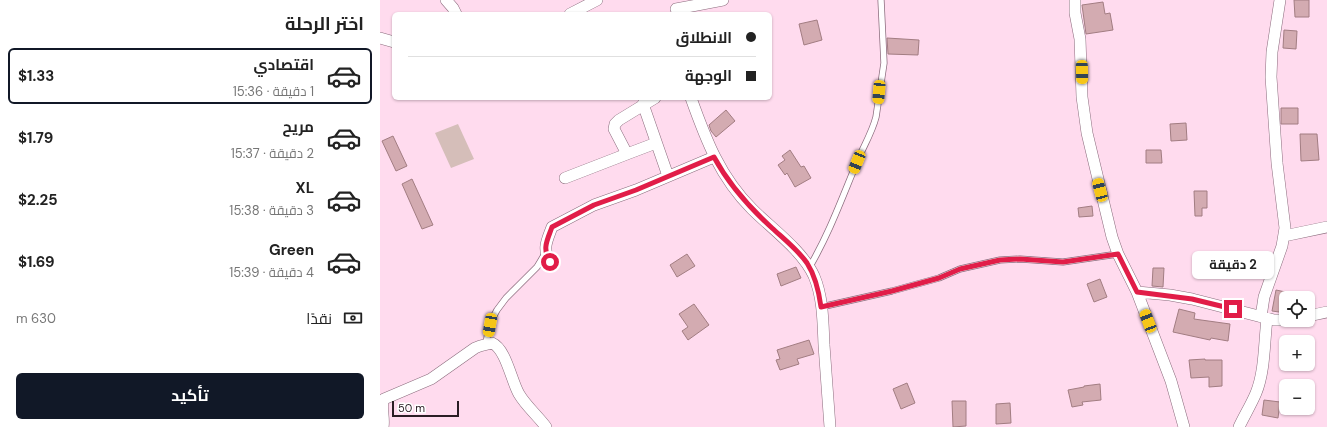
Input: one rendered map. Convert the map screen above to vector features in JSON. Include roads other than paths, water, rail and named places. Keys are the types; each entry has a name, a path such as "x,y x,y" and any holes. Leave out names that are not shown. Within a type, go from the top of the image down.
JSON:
{"street":[{"path":"446,0 455,12"},
{"path":"574,12 597,0"},
{"path":"676,8 723,0"},
{"path":"1075,0 1075,13 1080,39 1082,97 1087,132 1112,237 1118,254 1137,292 1171,381 1184,427"},
{"path":"1239,427 1259,384 1262,368 1264,297 1284,236 1271,77 1272,52 1280,0"},
{"path":"380,38 392,41"},
{"path":"627,154 614,129 615,124 642,104 651,100"},
{"path":"693,100 714,157 730,183 751,208 796,251 809,268 818,287 821,307 830,427"},
{"path":"642,104 668,176"},
{"path":"565,178 656,143"},
{"path":"548,257 545,245 552,227 594,205 636,190 714,157"},
{"path":"1284,236 1327,227"},
{"path":"1137,292 1192,299 1264,318 1279,320"},
{"path":"1315,315 1327,312"},
{"path":"383,427 381,404 384,400 431,379 476,348 492,343 501,350 519,394 546,427"}],"lane":[{"path":"809,268 831,227 874,125 884,63 881,0"},
{"path":"821,307 892,291 939,278 960,269 1000,260 1020,259 1063,262 1118,254"},
{"path":"486,344 490,325 497,310 506,298 548,257"}]}
